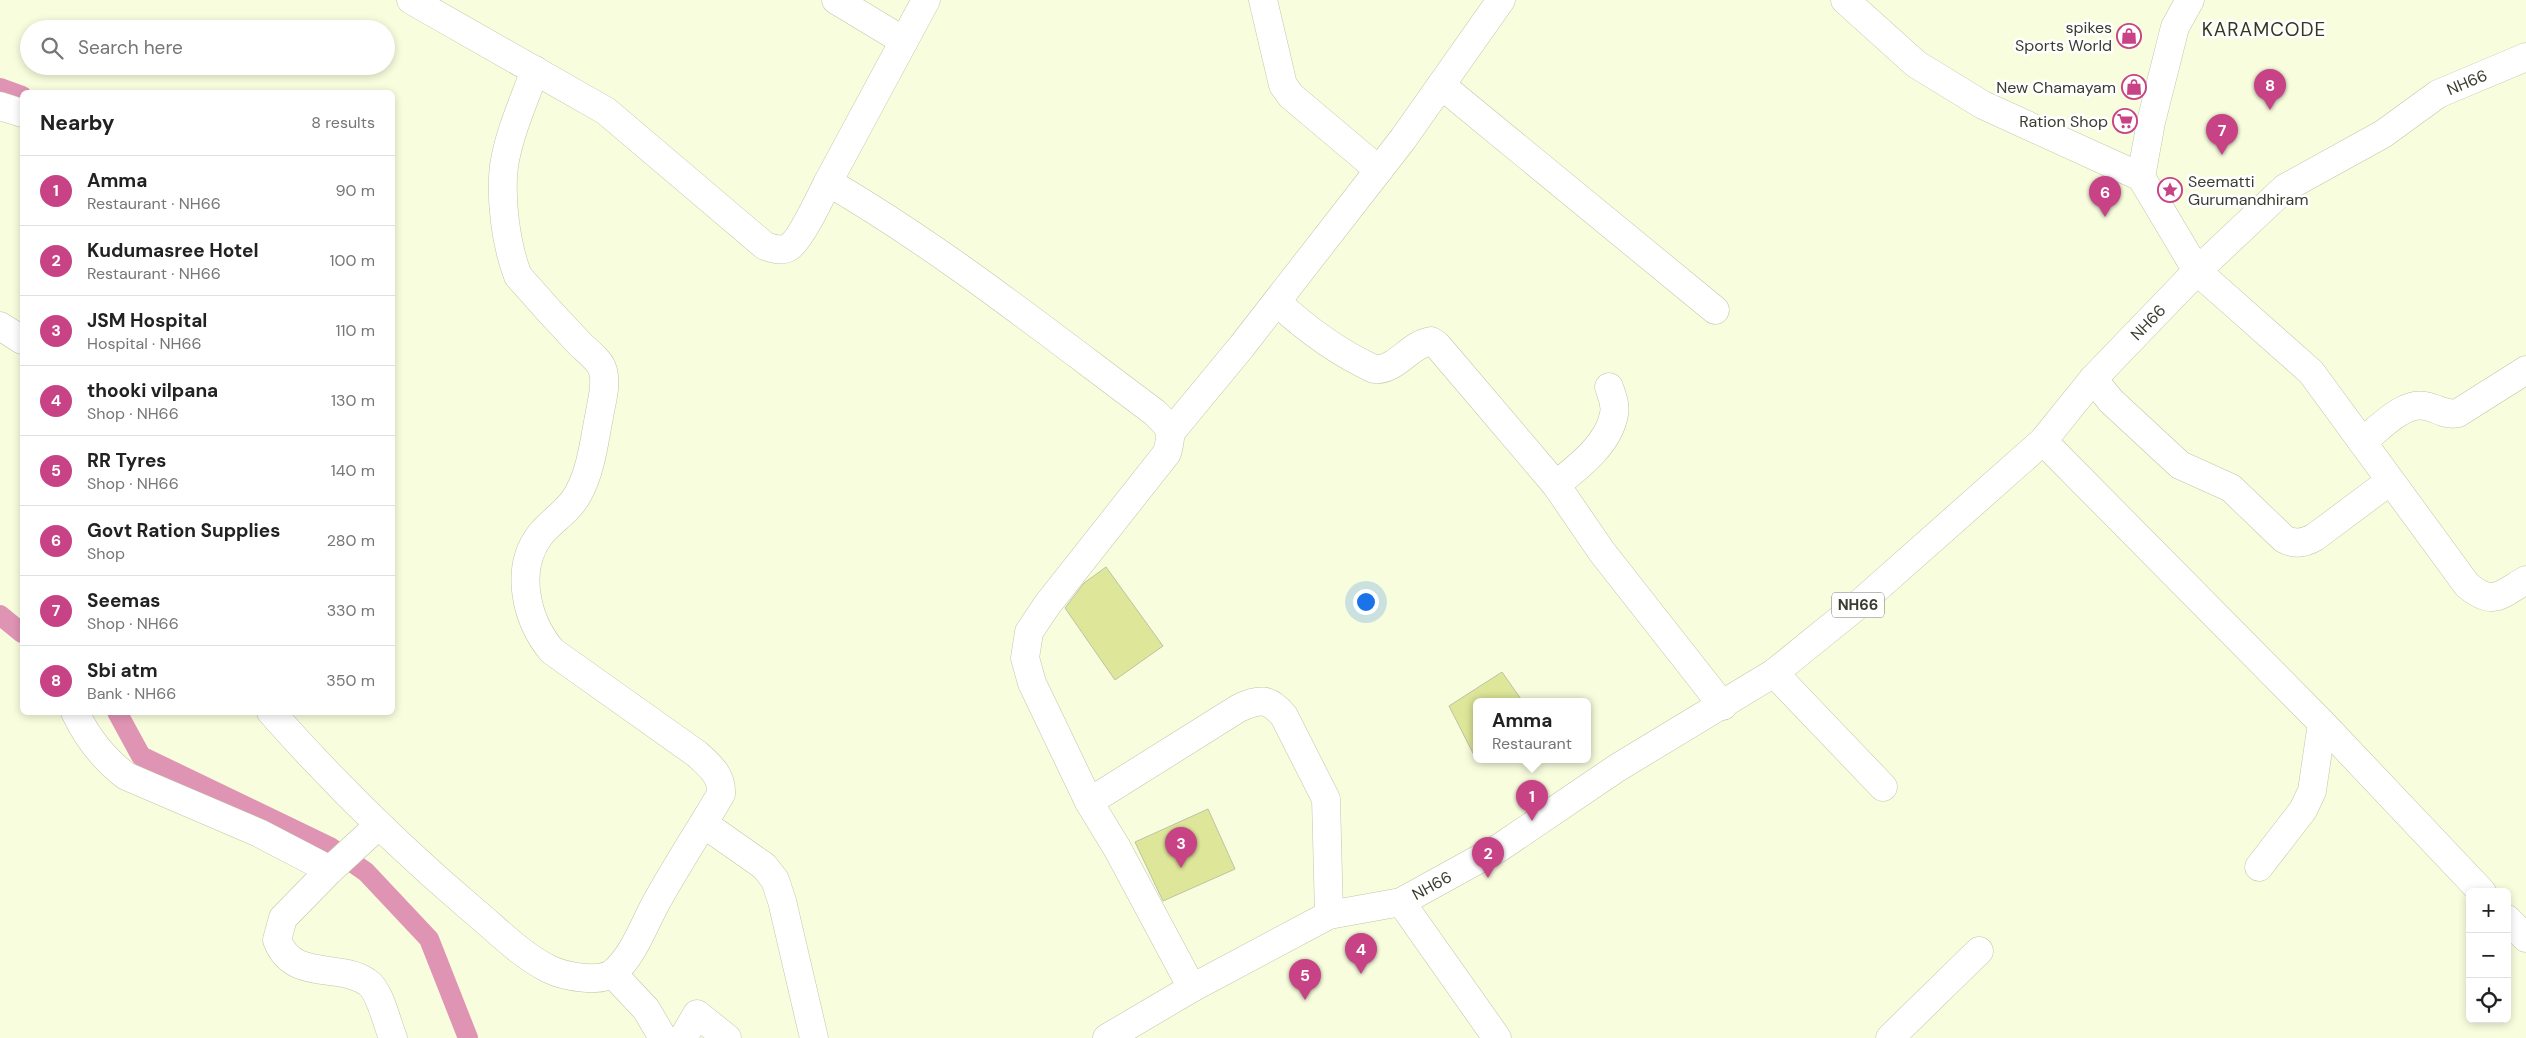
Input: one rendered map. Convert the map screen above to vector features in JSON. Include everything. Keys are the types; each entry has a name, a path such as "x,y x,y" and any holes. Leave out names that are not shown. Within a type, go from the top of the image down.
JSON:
{"main road":[{"path":"411,0 606,111 765,246 777,250 788,248 797,238 926,0"},
{"path":"836,0 904,41"},
{"path":"1263,0 1283,85 1291,96 1379,170"},
{"path":"1192,988 1117,848 1089,802 1032,682 1025,658 1030,632 1047,604 1152,475 1167,453 1171,432 1277,302 1379,170 1501,0"},
{"path":"1845,0 1916,64 1983,105 2141,177 2197,271 2310,372 2467,585 2478,594 2488,598 2497,597 2526,580"},
{"path":"2141,177 2151,122 2175,27 2190,0"},
{"name":"NH66","path":"1108,1038 1192,988 1329,915 1402,902 1499,848 1617,768 1723,706 1774,673 1858,605 2042,440 2093,379 2197,271 2285,188 2383,134 2438,94 2526,57"},
{"path":"275,715 379,825 440,882 527,956 550,970 569,977 597,978 613,974 630,952 657,900 722,794 722,783 716,772 697,754 552,650 542,639 532,619 525,582 530,554 539,537 551,523 568,509 579,493 589,465 604,391 602,368 518,276 511,258 503,192 504,166 534,70"},
{"path":"1441,85 1715,310"},
{"path":"0,106 20,112"},
{"path":"828,182 868,205 1007,302 1154,412 1168,424 1171,432"},
{"path":"1277,302 1305,328 1326,343 1374,369 1380,370 1389,366 1422,342 1431,341 1437,345 1556,485 1602,552 1723,706"},
{"path":"0,326 20,339"},
{"path":"2362,442 2405,409 2414,406 2426,406 2449,415 2458,413 2526,370"},
{"path":"2093,379 2111,400 2180,465 2231,488 2284,539 2292,543 2301,543 2315,537 2390,481"},
{"path":"1556,485 1586,459 1601,442 1614,414 1614,403 1609,387"},
{"path":"2042,440 2322,722 2478,888"},
{"path":"1774,673 1883,787"},
{"path":"1089,802 1239,708 1253,702 1265,701 1275,705 1284,716 1326,798 1329,915"},
{"path":"77,715 94,745 111,764 126,776 334,867"},
{"path":"2259,867 2303,810 2312,791 2322,722"},
{"path":"704,824 764,866 775,880 782,901 814,1038"},
{"path":"379,825 283,918 277,940 280,948 295,963 308,969 349,974 368,982 375,990 392,1038"},
{"path":"1402,902 1497,1038"},
{"path":"2511,923 2526,938"},
{"path":"1890,1038 1979,951"},
{"path":"613,974 646,1009 664,1038"},
{"path":"683,1038 697,1014 727,1038"}],"building":[{"path":"1106,567 1163,646 1115,680 1065,608 1084,583"},
{"path":"1502,672 1520,698 1473,698 1473,753 1449,706"},
{"path":"1208,809 1235,869 1163,901 1135,842"}],"waterway":[{"path":"0,88 20,95"},
{"path":"0,615 20,631"},
{"path":"119,715 141,756 330,847 366,872 429,939 468,1038"}],"place":[{"name":"spikes Sports World","path":"2129,36"},
{"name":"New Chamayam","path":"2134,87"},
{"name":"Sbi atm","path":"2270,110"},
{"name":"Ration Shop","path":"2125,121"},
{"name":"Seemas","path":"2222,155"},
{"name":"Seematti Gurumandhiram","path":"2170,190"},
{"name":"Govt Ration Supplies","path":"2105,217"},
{"name":"Amma","path":"1532,821"},
{"name":"JSM Hospital","path":"1181,868"},
{"name":"Kudumasree Hotel","path":"1488,878"},
{"name":"thooki vilpana","path":"1361,974"},
{"name":"RR Tyres","path":"1305,1000"}],"district":[{"name":"KARAMCODE","path":"2264,29"}]}
